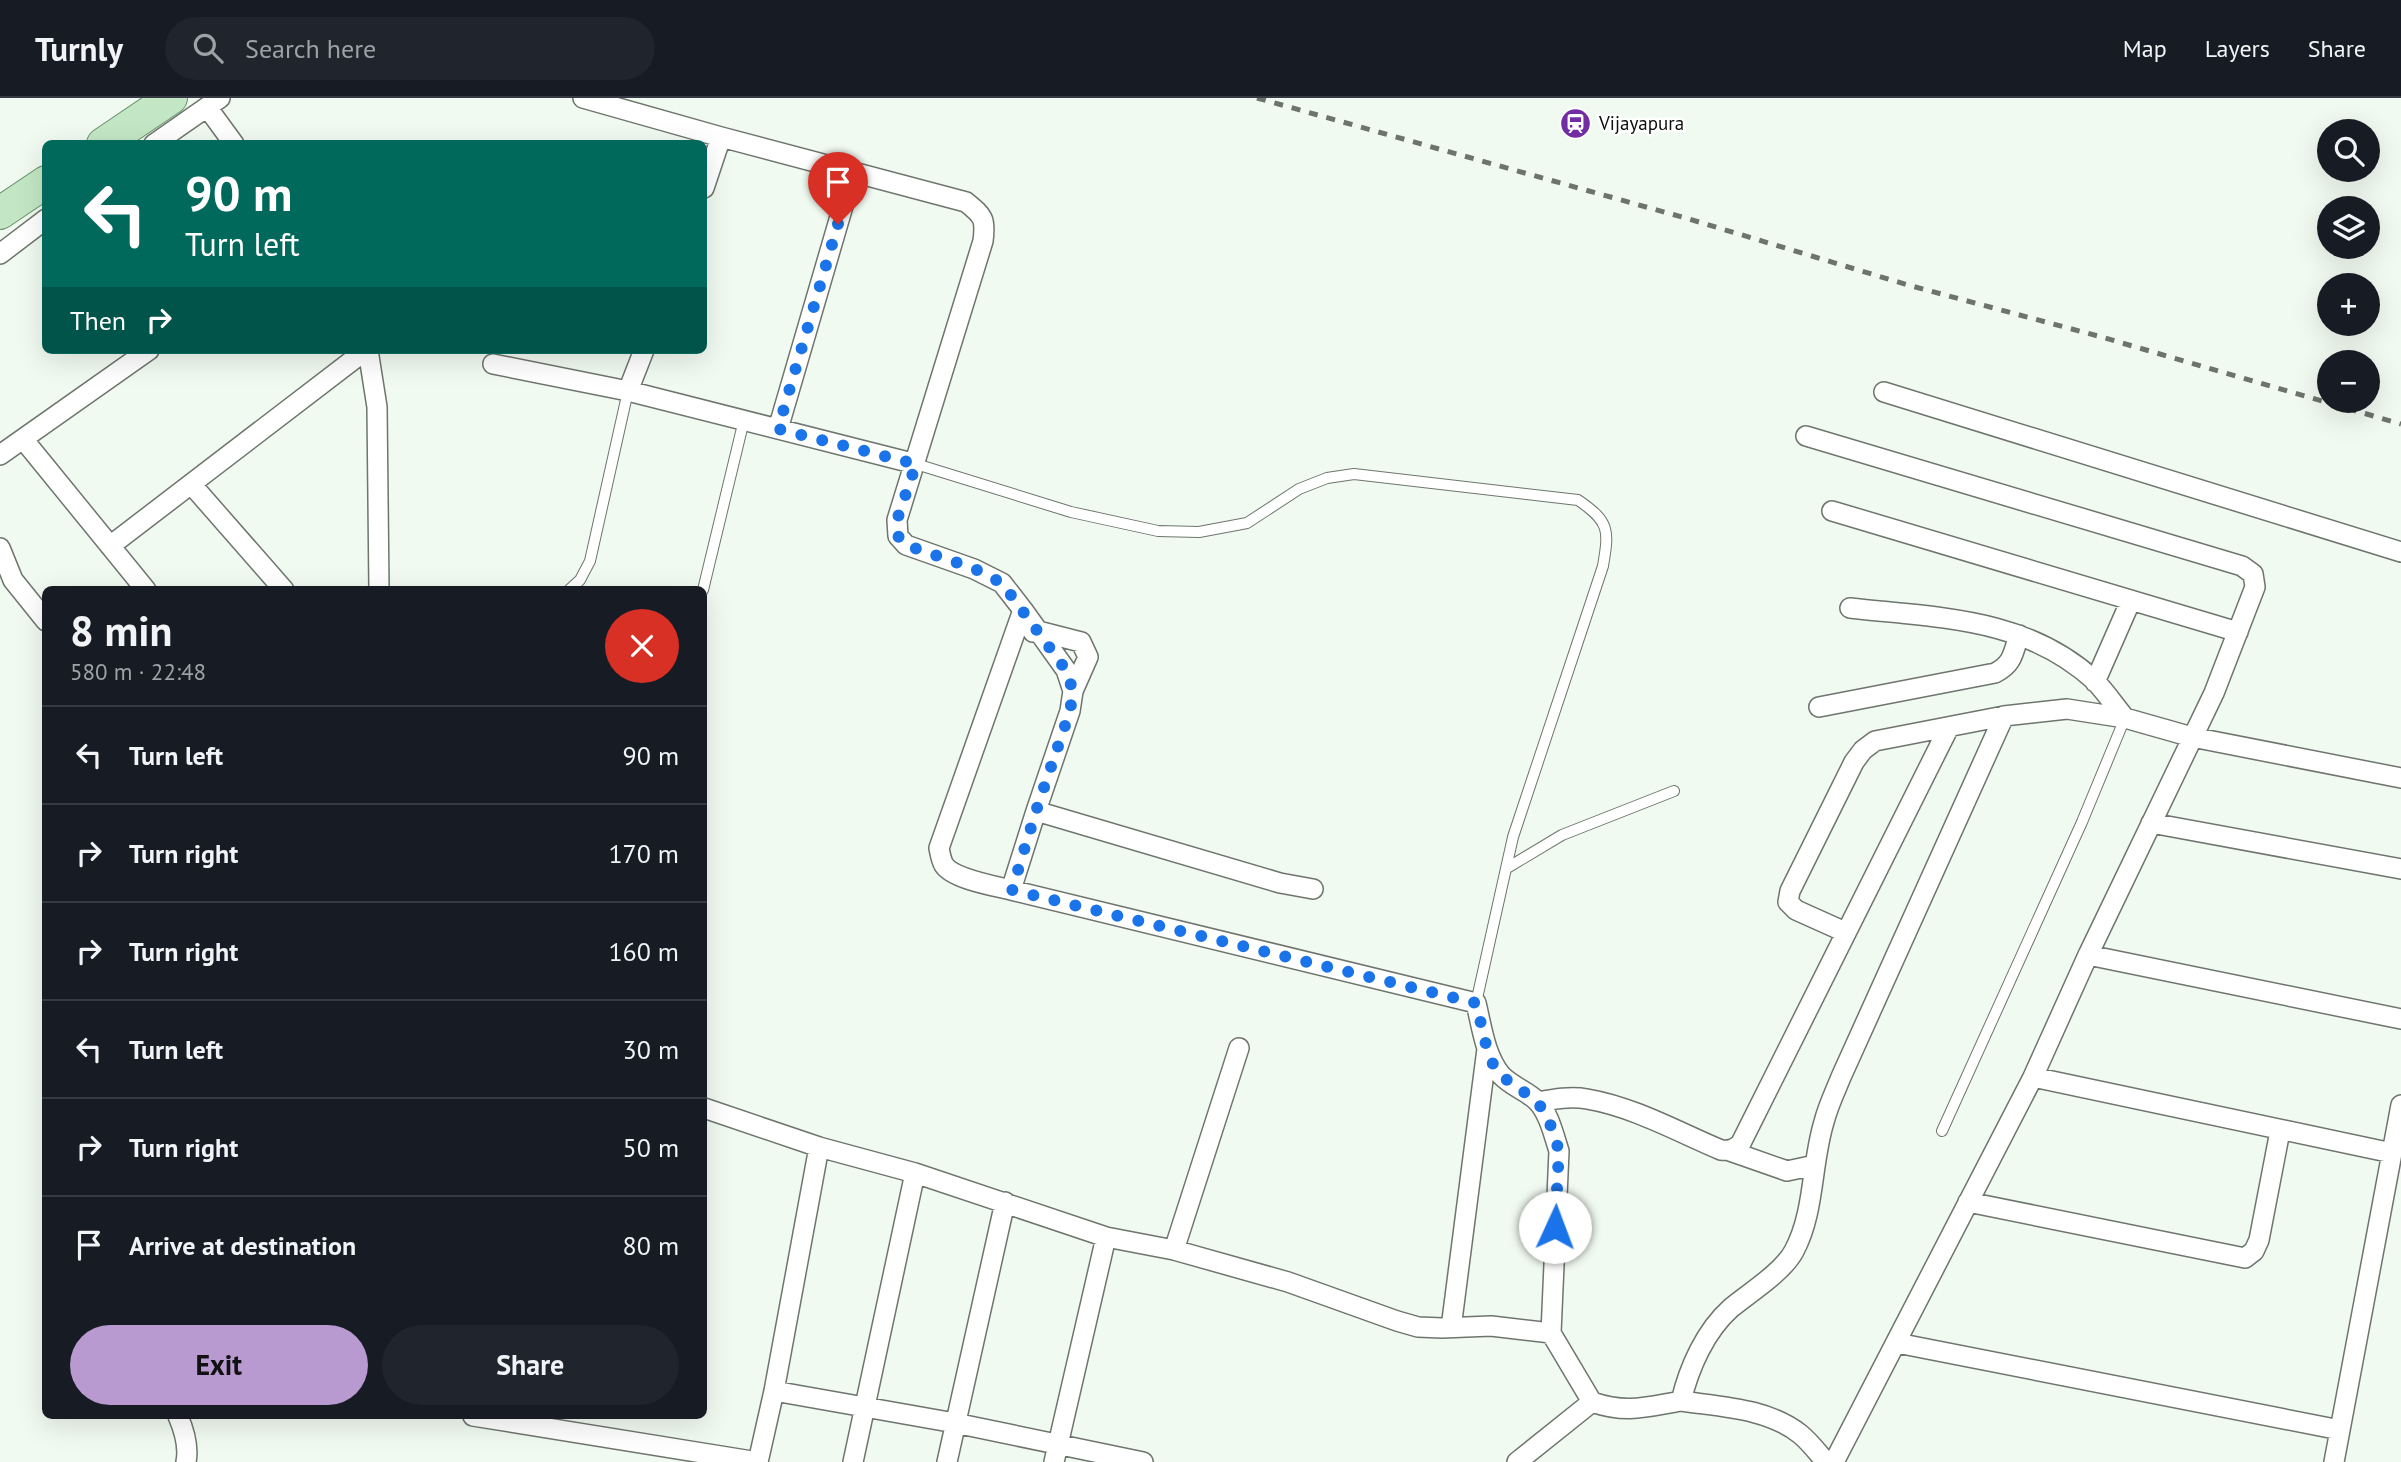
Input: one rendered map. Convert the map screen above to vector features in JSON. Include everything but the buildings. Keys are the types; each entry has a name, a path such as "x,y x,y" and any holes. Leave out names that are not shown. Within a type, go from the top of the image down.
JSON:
{"main road":[{"path":"109,140 171,98"},
{"path":"0,213 42,185"}],"street":[{"path":"583,98 721,138 966,202 982,215 985,227 983,241 897,520 898,536 906,545 975,569 1002,583 1066,670 1073,691"},
{"path":"160,140 213,102 232,140"},
{"path":"707,179 721,138"},
{"path":"778,429 853,172"},
{"path":"0,254 42,222"},
{"path":"0,455 143,354"},
{"path":"110,546 362,354"},
{"path":"368,354 377,407 379,586"},
{"path":"628,391 642,354"},
{"path":"493,364 628,391 916,464"},
{"path":"1884,391 2401,552"},
{"path":"1805,436 2242,566 2253,574 2255,587 2214,693 2088,955 2033,1077 1833,1462"},
{"path":"23,439 143,586"},
{"path":"192,485 280,586"},
{"path":"1832,511 2238,632"},
{"path":"0,548 13,580 42,616"},
{"path":"2095,682 2131,600"},
{"path":"1850,608 1978,623 2019,635 2042,645 2095,682 2125,718"},
{"path":"1023,610 939,848 943,864 951,872 1012,890 1476,1003 1487,1049 1503,1077 1538,1102 1552,1128 1559,1151 1551,1333 1592,1402 1609,1408 1630,1410 1681,1401 1759,1413 1800,1434 1826,1462"},
{"path":"1012,890 1070,711 1073,691 1088,657 1081,642 1038,631 1013,639"},
{"path":"1819,707 1995,673 2011,661 2019,635"},
{"path":"1845,932 1796,910 1788,902 1790,891 1854,762 1863,750 1875,741 2004,716 2067,709 2125,718 2192,737 2401,778"},
{"path":"1681,1401 1687,1376 1705,1342 1729,1310 1766,1281 1794,1253 1806,1220 1824,1122 1841,1077 2004,716"},
{"path":"1730,1151 1741,1143 1949,727"},
{"path":"1036,811 1280,883 1314,889"},
{"path":"2151,823 2401,869"},
{"path":"2088,955 2401,1019"},
{"path":"1174,1250 1240,1048"},
{"path":"1451,1328 1487,1049"},
{"path":"2033,1077 2392,1153"},
{"path":"1538,1102 1558,1098 1586,1098 1623,1109 1721,1150 1787,1171 1815,1165"},
{"path":"2334,1462 2401,1105"},
{"path":"707,1109 819,1147 915,1173 1106,1237 1174,1250 1288,1282 1418,1327 1491,1326 1551,1333"},
{"path":"1968,1202 2245,1258 2254,1251 2259,1240 2280,1131"},
{"path":"492,1419 758,1462 774,1391 819,1147"},
{"path":"853,1462 915,1173"},
{"path":"947,1462 1004,1202"},
{"path":"1057,1452 1106,1237"},
{"path":"1897,1343 2340,1430"},
{"path":"774,1391 955,1423 1057,1452 1143,1462"},
{"path":"1517,1462 1592,1402"},
{"path":"179,1419 184,1430 186,1462"}],"lane":[{"path":"573,586 580,580 590,561 628,391"},
{"path":"704,586 744,420"},
{"path":"916,464 1072,512 1158,531 1199,532 1247,523 1299,489 1327,478 1353,474 1578,500 1598,514 1608,538 1603,566 1513,837 1476,1003"},
{"path":"1942,1131 2082,822 2125,718"},
{"path":"1507,868 1562,835 1674,791"}],"railway":[{"path":"1257,98 2401,424"}],"place":[{"name":"Vijayapura","path":"1576,123"}],"route":[{"path":"838,224 778,429 916,464 897,520 898,536 906,545 975,569 1002,583 1066,670 1073,691 1070,711 1012,890 1476,1003 1493,1064 1503,1077 1538,1102 1552,1128 1559,1151 1555,1227"}]}
